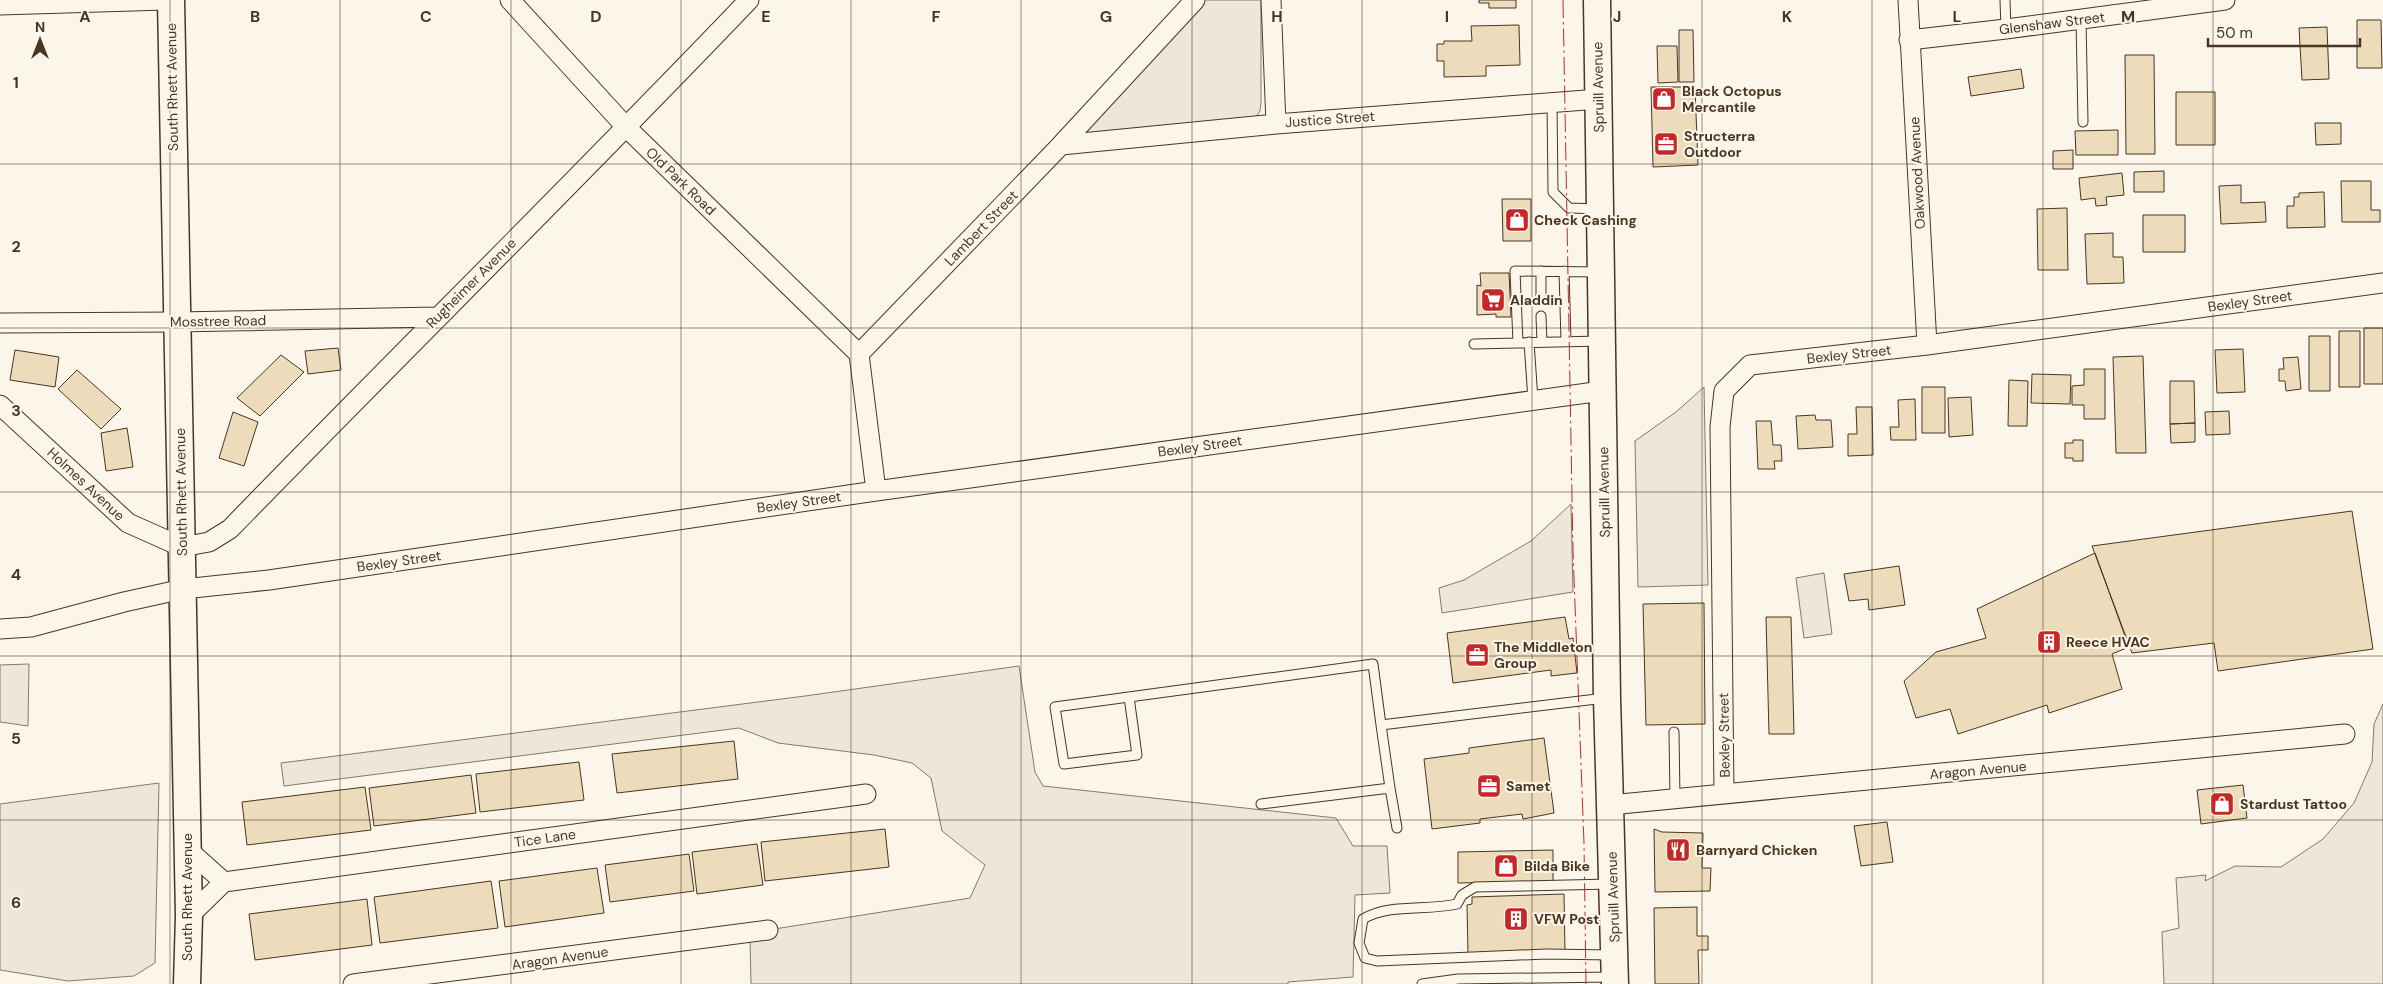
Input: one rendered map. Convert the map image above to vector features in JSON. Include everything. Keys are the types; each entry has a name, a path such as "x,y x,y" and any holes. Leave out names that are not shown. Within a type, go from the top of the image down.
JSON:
{"street":[{"path":"0,5 166,0"},
{"name":"South Rhett Avenue","path":"170,0 182,547 188,916 187,984"},
{"name":"Old Park Road","path":"510,0 627,128 859,354"},
{"name":"Rugheimer Avenue","path":"182,547 209,542 230,529 437,317 627,128 749,0"},
{"name":"Lambert Street","path":"859,354 1061,145 1195,0"},
{"path":"1271,0 1276,124"},
{"name":"Spruill Avenue","path":"1597,0 1601,341 1615,972"},
{"name":"Oakwood Avenue","path":"1908,0 1927,345"},
{"name":"Glenshaw Street","path":"1909,40 2225,0"},
{"name":"Justice Street","path":"1061,145 1276,124 1599,98"},
{"name":"Bexley Street","path":"1724,794 1720,437 1724,391 1750,365 1927,345 2383,283"},
{"name":"Mosstree Road","path":"0,323 437,317"},
{"path":"859,354 876,491"},
{"name":"Bexley Street","path":"0,629 31,627 124,602 182,589 269,580 876,491 1602,391"},
{"name":"Holmes Avenue","path":"0,405 128,523 182,547"},
{"name":"Aragon Avenue","path":"1610,805 2345,734"},
{"name":"Tice Lane","path":"224,882 866,794"},
{"path":"187,849 224,882 188,916"},
{"name":"Aragon Avenue","path":"353,984 482,976 768,930"}],"lane":[{"path":"2005,0 2006,29"},
{"path":"2082,19 2083,122"},
{"path":"1552,102 1553,192 1569,208 1600,209"},
{"path":"1518,343 1515,271 1600,272"},
{"path":"1540,271 1541,296"},
{"path":"1564,271 1566,341"},
{"path":"1541,316 1542,342"},
{"path":"1474,344 1601,341"},
{"path":"1529,342 1533,400"},
{"path":"1129,697 1137,755 1064,764 1055,707 1373,664 1397,828"},
{"path":"1382,725 1608,698"},
{"path":"1674,732 1675,798"},
{"path":"1261,804 1390,788"},
{"path":"1613,884 1475,887 1462,895 1457,904 1443,907 1375,912 1363,919 1359,943 1365,958 1377,961 1546,954 1615,972"},
{"path":"1422,984 1458,978 1615,972"}],"shaded area":[{"path":"1201,0 1261,0 1261,103 1260,111 1256,117 1086,135 1086,129"},
{"path":"1704,387 1708,585 1638,587 1635,441 1676,412"},
{"path":"1571,504 1573,592 1442,613 1439,588 1464,580 1531,541"},
{"path":"1824,573 1832,634 1804,638 1796,578"},
{"path":"29,664 28,726 0,722 0,665"},
{"path":"1019,666 1035,772 1043,786 1336,818 1353,846 1387,846 1390,893 1355,895 1353,977 1288,982 1288,984 751,984 750,940 768,930 970,898 985,865 942,831 931,778 912,763 874,755 778,743 739,728 284,786 281,763 805,696"},
{"path":"2383,704 2383,984 2164,984 2162,932 2179,928 2176,878 2206,875 2205,881 2235,866 2281,867 2323,839 2354,803 2372,762 2374,724"},
{"path":"159,783 155,963 134,976 68,981 0,970 0,804"}],"building":[{"path":"1479,0 1516,0 1516,8 1489,8 1489,3 1479,3"},
{"path":"2357,20 2381,20 2382,68 2357,68"},
{"path":"1519,25 1520,65 1486,66 1486,76 1444,77 1444,61 1437,61 1437,44 1444,44 1444,41 1472,41 1471,26"},
{"path":"2327,27 2329,79 2302,80 2299,28"},
{"path":"1679,30 1693,30 1694,82 1679,82"},
{"path":"1657,46 1677,46 1678,82 1658,83"},
{"path":"2125,55 2154,55 2155,154 2126,154"},
{"path":"2021,69 2024,88 1971,96 1968,77"},
{"path":"1651,87 1695,87 1698,165 1653,167"},
{"path":"2176,92 2215,92 2215,145 2176,145"},
{"path":"2315,123 2341,123 2341,144 2316,145"},
{"path":"2118,130 2118,155 2076,155 2075,131"},
{"path":"2073,150 2073,169 2053,169 2053,151"},
{"path":"2164,171 2164,192 2134,192 2134,172"},
{"path":"2122,173 2124,195 2106,197 2107,205 2096,206 2095,198 2081,200 2079,178"},
{"path":"2341,181 2371,181 2371,210 2380,210 2380,222 2342,222"},
{"path":"2241,185 2241,203 2265,202 2266,222 2221,224 2219,186"},
{"path":"2324,192 2325,227 2287,228 2287,206 2294,206 2294,197 2299,197 2299,193"},
{"name":"Check Cashing","path":"1502,199 1531,199 1531,241 1503,241"},
{"path":"2067,208 2068,270 2038,270 2037,209"},
{"path":"2143,215 2185,215 2185,252 2143,252"},
{"path":"2113,233 2113,257 2123,257 2124,283 2087,284 2085,234"},
{"name":"Aladdin","path":"1480,273 1509,273 1511,317 1496,317 1496,314 1477,315 1477,285 1481,286"},
{"path":"2364,328 2383,328 2383,384 2364,384"},
{"path":"2339,331 2360,331 2360,387 2339,387"},
{"path":"2309,336 2330,336 2330,391 2309,391"},
{"path":"338,348 341,370 308,374 305,351"},
{"path":"2243,349 2245,392 2217,393 2215,350"},
{"path":"15,350 59,357 55,387 10,380"},
{"path":"281,355 304,372 260,416 237,398"},
{"path":"2143,356 2146,453 2116,453 2113,357"},
{"path":"2298,357 2301,389 2286,391 2285,381 2279,381 2279,369 2284,369 2283,358"},
{"path":"2084,369 2105,369 2105,419 2084,419 2084,405 2072,405 2072,386 2084,385"},
{"path":"77,370 121,409 101,429 58,389"},
{"path":"2032,374 2071,375 2070,404 2031,403"},
{"path":"2009,380 2028,381 2027,426 2008,426"},
{"path":"2170,381 2194,381 2195,423 2170,424"},
{"path":"1922,387 1945,387 1945,433 1922,433"},
{"path":"1971,397 1973,435 1949,437 1948,398"},
{"path":"1915,399 1916,440 1891,440 1890,427 1899,427 1898,400"},
{"path":"1856,407 1872,407 1873,455 1848,456 1848,434 1857,434"},
{"path":"2229,411 2230,434 2206,435 2205,412"},
{"path":"233,412 258,422 244,466 219,458"},
{"path":"1815,415 1816,420 1831,420 1833,447 1798,449 1796,416"},
{"path":"1756,421 1771,421 1773,445 1781,445 1782,461 1774,461 1775,469 1758,469"},
{"path":"2195,423 2195,442 2171,443 2170,424"},
{"path":"127,428 133,467 106,471 101,433"},
{"path":"2073,440 2083,440 2083,461 2073,461 2073,458 2065,458 2065,443 2073,443"},
{"path":"2352,511 2373,649 2218,671 2214,643 2132,653 2092,546"},
{"name":"Reece HVAC","path":"2095,553 2129,647 2112,654 2122,689 2049,713 2047,705 1958,734 1950,709 1916,718 1904,681 1936,652 1986,638 1977,609"},
{"path":"1899,566 1905,605 1869,610 1868,599 1849,601 1844,574"},
{"path":"1704,603 1705,724 1646,725 1643,604"},
{"path":"1565,617 1569,639 1573,638 1577,673 1551,676 1551,670 1453,683 1447,633"},
{"path":"1766,617 1791,617 1794,734 1769,734"},
{"name":"Samet","path":"1544,738 1554,813 1523,819 1522,814 1480,819 1480,823 1432,829 1424,759 1469,753 1469,748"},
{"path":"734,741 738,779 617,793 612,754"},
{"path":"579,762 584,800 480,812 476,774"},
{"path":"471,775 476,813 374,826 369,788"},
{"name":"Stardust Tattoo","path":"2243,785 2247,818 2201,824 2197,790"},
{"path":"365,787 371,830 247,845 242,802"},
{"path":"1887,822 1893,862 1861,866 1854,826"},
{"path":"885,829 889,867 765,881 761,842"},
{"name":"Barnyard Chicken","path":"1654,829 1662,832 1703,833 1702,868 1711,868 1710,891 1655,892"},
{"path":"757,844 763,885 697,894 692,852"},
{"name":"Bilda Bike","path":"1553,850 1553,881 1458,883 1458,852"},
{"path":"689,854 694,891 610,902 605,865"},
{"path":"597,868 604,913 505,927 499,881"},
{"path":"491,881 498,928 380,943 374,897"},
{"name":"VFW Post","path":"1564,894 1565,951 1468,953 1467,905 1472,904 1472,897"},
{"path":"367,899 372,945 255,960 249,914"},
{"path":"1697,907 1697,936 1708,936 1708,950 1698,950 1699,984 1655,984 1654,908"}],"power":[{"path":"1563,0 1573,551 1584,843 1586,984"}],"place":[{"name":"Black Octopus Mercantile","path":"1664,99"},
{"name":"Structerra Outdoor","path":"1666,144"},
{"name":"Check Cashing","path":"1517,220"},
{"name":"Aladdin","path":"1493,300"},
{"name":"Reece HVAC","path":"2049,642"},
{"name":"The Middleton Group","path":"1477,655"},
{"name":"Samet","path":"1489,786"},
{"name":"Stardust Tattoo","path":"2222,804"},
{"name":"Barnyard Chicken","path":"1678,850"},
{"name":"Bilda Bike","path":"1506,866"},
{"name":"VFW Post","path":"1516,919"}]}
